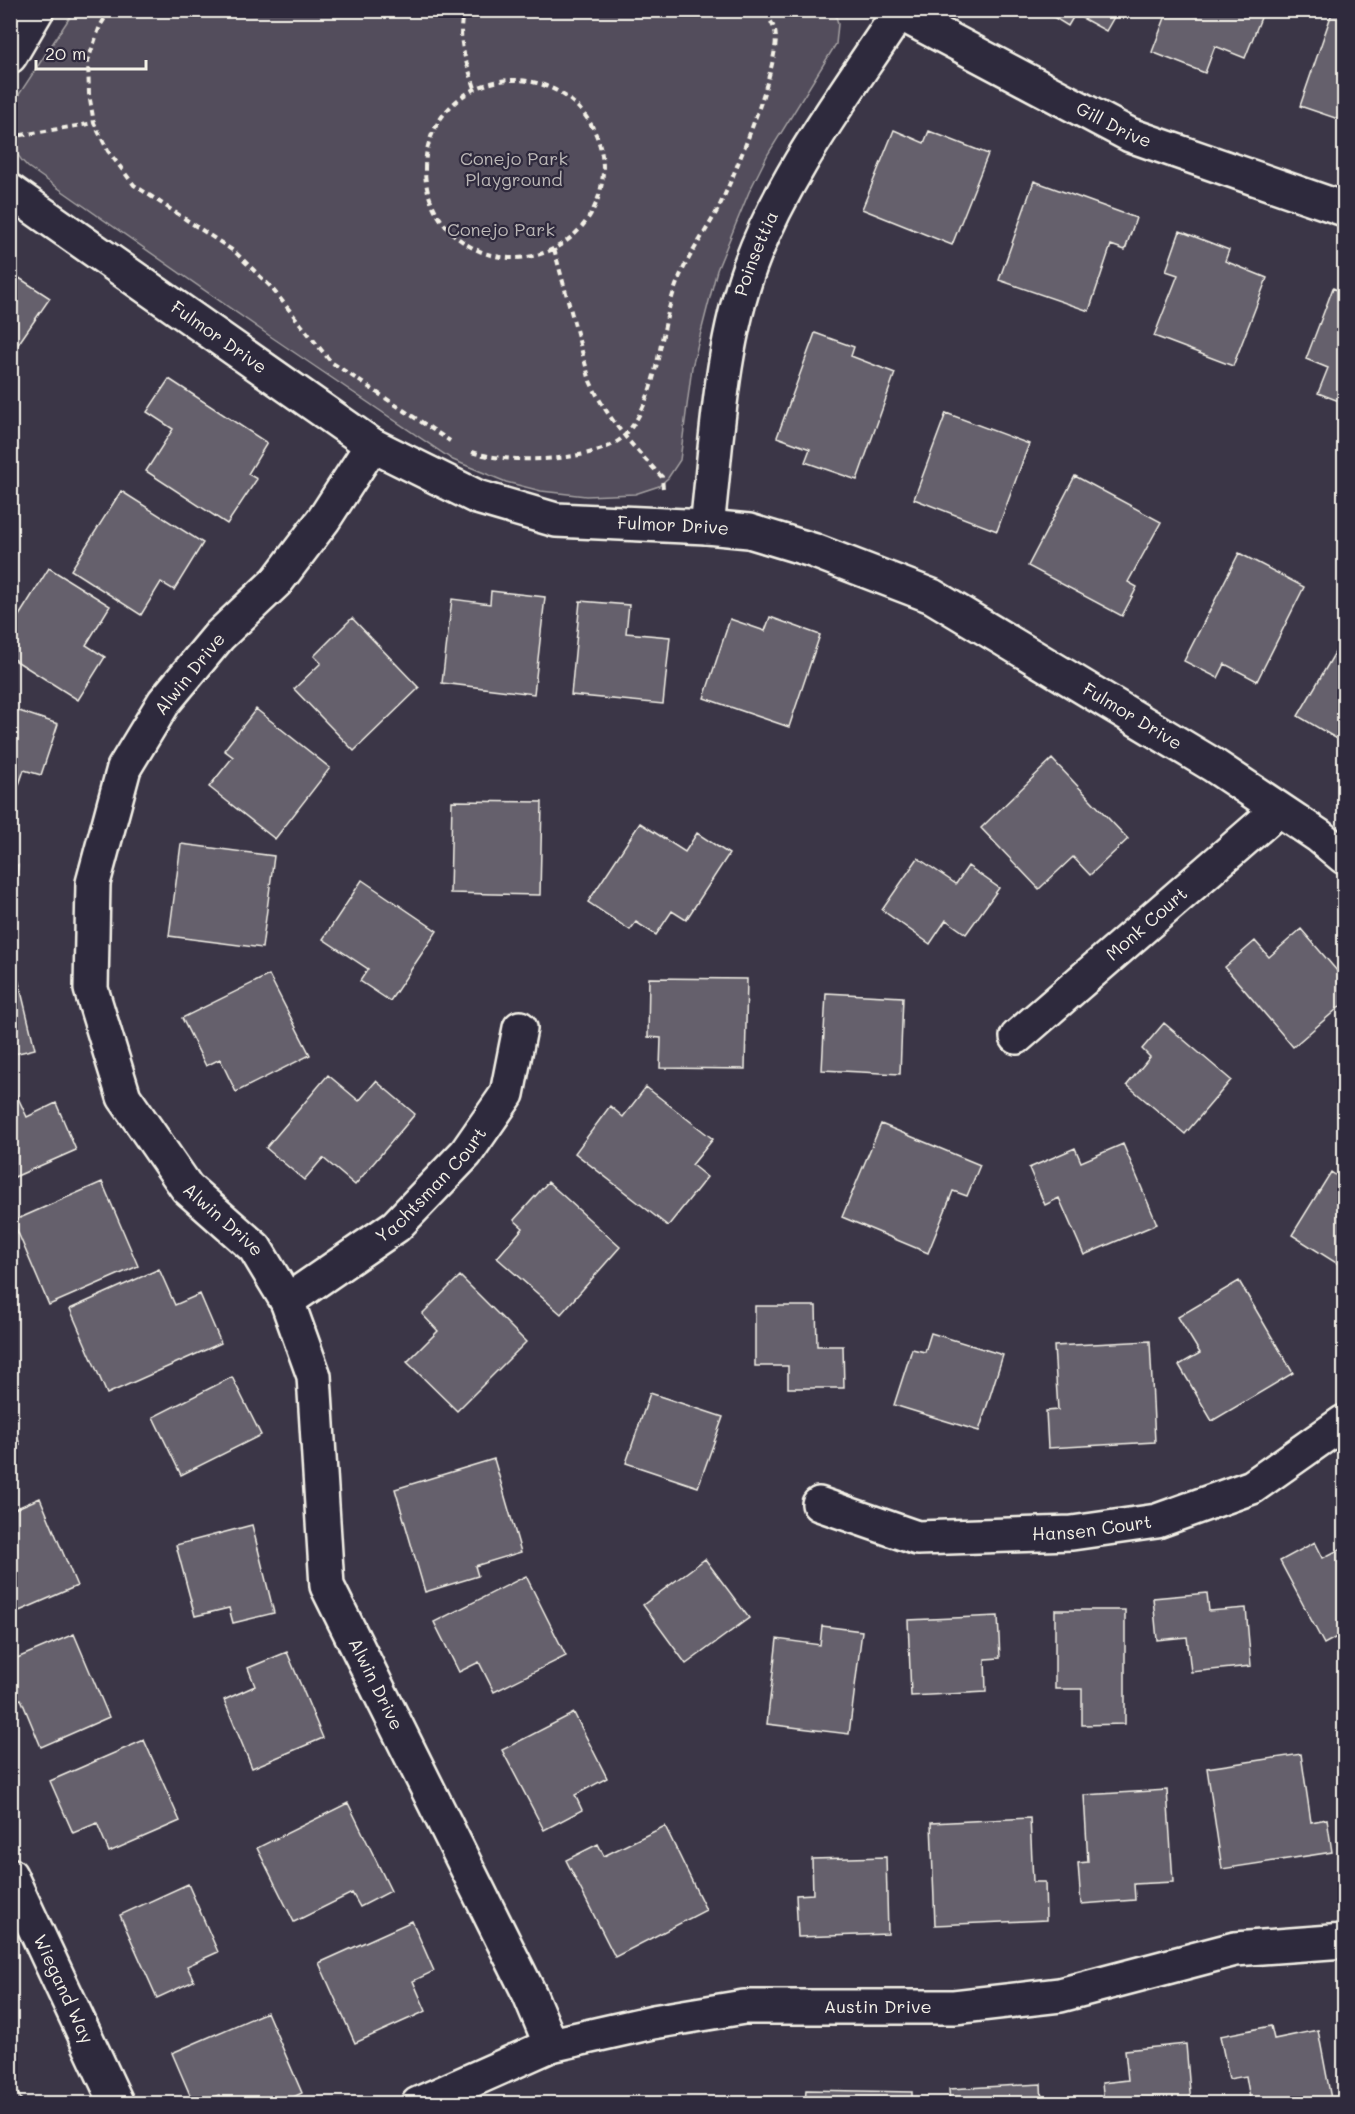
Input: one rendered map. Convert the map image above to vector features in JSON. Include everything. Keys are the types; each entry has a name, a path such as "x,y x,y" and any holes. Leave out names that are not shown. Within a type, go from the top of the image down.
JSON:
{"street":[{"path":"10,56 37,10"},
{"name":"Gill Drive","path":"896,12 1130,135 1344,209"},
{"name":"Poinsettia","path":"706,526 727,352 750,266 791,176 896,12"},
{"name":"Fulmor Drive","path":"10,191 372,446 477,497 556,520 706,526 750,531 812,549 932,596 1213,765 1319,836 1344,857"},
{"name":"Alwin Drive","path":"372,446 324,519 277,581 219,636 164,702 124,768 93,883 91,989 124,1097 187,1188 255,1248 287,1301 314,1376 327,1586 515,1964 551,2045"},
{"name":"Monk Court","path":"1017,1036 1278,810"},
{"name":"Yachtsman Court","path":"287,1301 396,1226 466,1153 507,1094 520,1028"},
{"name":"Hansen Court","path":"819,1504 917,1538 1072,1533 1157,1521 1252,1487 1344,1422"},
{"name":"Wiegand Way","path":"10,1875 117,2103"},
{"name":"Austin Drive","path":"418,2103 551,2045 653,2022 744,2007 954,2007 1060,1995 1235,1949 1344,1941"}],"path":[{"path":"110,10 100,26 88,60 89,94 94,123 108,151 134,185 235,252 270,286 331,362 453,443"},
{"path":"464,10 460,24 460,45 476,88"},
{"path":"462,449 488,458 530,461 601,450 624,436 645,405 664,325 679,278 718,209 772,67 776,33 765,10"},
{"path":"500,80 529,80 558,90 588,117 598,136 604,174 596,206 573,237 554,249 520,259 484,254 456,237 437,214 429,197 425,177 427,146 436,125 449,108 476,88 500,80"},
{"path":"10,137 94,123"},
{"path":"554,249 590,381 598,398 624,436 662,477 664,525"}],"green space":[{"name":"Conejo Park","path":"74,11 835,11 838,24 836,44 768,154 749,192 717,270 692,367 680,460 668,478 659,486 635,494 586,496 541,491 506,482 453,460 267,334 28,167 17,153 10,137 9,120 14,102"}],"building":[{"path":"1042,10 1118,10 1106,31 1075,14 1068,26"},
{"path":"1168,10 1264,10 1245,58 1215,46 1205,73 1152,52"},
{"path":"1333,10 1344,10 1344,121 1300,106"},
{"path":"894,130 924,143 929,131 988,154 952,245 862,209"},
{"path":"1034,181 1136,218 1125,250 1111,245 1089,311 999,280"},
{"path":"1180,231 1229,250 1225,261 1267,278 1233,366 1154,336 1178,275 1166,271"},
{"path":"10,272 50,298 10,356"},
{"path":"1333,288 1344,293 1344,403 1318,393 1328,368 1306,359"},
{"path":"815,333 854,347 851,356 895,373 857,480 805,462 810,449 777,437"},
{"path":"169,379 267,443 248,474 257,479 227,524 146,471 173,429 147,412"},
{"path":"946,413 1029,444 997,531 914,499"},
{"path":"1075,476 1161,522 1128,582 1137,587 1122,616 1028,566"},
{"path":"121,491 203,543 174,590 161,582 141,615 71,570"},
{"path":"1239,553 1304,587 1257,681 1225,664 1218,678 1184,661"},
{"path":"49,568 110,606 86,645 105,657 78,700 10,657 10,630"},
{"path":"491,591 545,597 534,694 442,683 452,599 490,604"},
{"path":"580,601 629,605 626,633 670,637 663,704 571,695"},
{"path":"770,617 820,635 789,727 704,698 730,619 765,631"},
{"path":"352,618 419,688 354,751 294,689 321,663 314,656"},
{"path":"1344,637 1344,743 1298,716"},
{"path":"10,708 58,724 41,775 24,770 13,802 10,801"},
{"path":"256,709 330,768 275,839 209,787 233,757 224,750"},
{"path":"1052,759 1128,839 1090,875 1073,857 1039,889 981,828"},
{"path":"452,801 542,802 540,895 450,893"},
{"path":"640,823 685,852 697,833 729,854 686,920 672,911 656,935 636,922 630,930 588,902"},
{"path":"181,844 274,856 262,948 169,936"},
{"path":"918,858 956,884 968,866 999,888 966,934 946,920 930,944 882,910"},
{"path":"10,865 18,865 14,901 10,901"},
{"path":"362,880 437,931 390,1001 360,981 368,969 323,939"},
{"path":"1301,929 1344,979 1344,1003 1293,1047 1225,967 1255,941 1269,957"},
{"path":"14,962 35,1049 10,1055 10,963"},
{"path":"269,975 310,1055 236,1092 220,1059 206,1066 182,1018"},
{"path":"649,978 747,979 745,1069 660,1068 661,1038 648,1037"},
{"path":"826,993 903,997 900,1074 822,1070"},
{"path":"1164,1023 1231,1080 1185,1134 1127,1085 1150,1057 1142,1049"},
{"path":"328,1075 359,1101 376,1081 415,1114 355,1185 323,1158 304,1180 266,1148"},
{"path":"10,1081 27,1117 56,1103 76,1150 10,1179"},
{"path":"646,1087 713,1139 692,1165 707,1177 668,1226 575,1153 610,1106 623,1117"},
{"path":"881,1124 980,1165 967,1196 953,1191 928,1253 842,1217"},
{"path":"1123,1144 1157,1224 1084,1255 1059,1198 1045,1205 1029,1168 1075,1148 1081,1162"},
{"path":"1331,1172 1344,1181 1344,1268 1292,1235"},
{"path":"102,1182 138,1266 49,1305 13,1221"},
{"path":"548,1182 620,1247 561,1314 497,1258 523,1228 514,1220"},
{"path":"159,1269 175,1305 200,1294 221,1343 107,1394 70,1309"},
{"path":"460,1276 526,1342 457,1411 407,1362 438,1331 422,1314"},
{"path":"1239,1281 1293,1373 1212,1421 1179,1365 1200,1353 1178,1317"},
{"path":"755,1306 816,1306 817,1346 843,1346 844,1388 788,1388 788,1366 755,1366"},
{"path":"931,1333 1003,1355 979,1431 894,1405 912,1349 925,1352"},
{"path":"1150,1341 1155,1442 1048,1448 1046,1411 1058,1410 1054,1346"},
{"path":"232,1377 261,1435 181,1475 153,1417"},
{"path":"650,1393 723,1417 698,1487 626,1463"},
{"path":"10,1421 20,1444 10,1448"},
{"path":"494,1459 521,1552 475,1566 478,1576 425,1592 395,1489"},
{"path":"40,1498 77,1586 10,1615 10,1511"},
{"path":"252,1525 274,1613 233,1623 229,1608 195,1616 176,1545"},
{"path":"1315,1542 1323,1558 1344,1547 1344,1633 1324,1644 1280,1561"},
{"path":"705,1559 749,1618 686,1664 643,1605"},
{"path":"526,1576 566,1656 494,1692 479,1662 459,1672 434,1622"},
{"path":"1207,1593 1209,1611 1246,1608 1251,1666 1191,1672 1187,1637 1157,1640 1153,1598"},
{"path":"1055,1610 1125,1610 1125,1724 1082,1725 1082,1689 1055,1689"},
{"path":"998,1616 1000,1658 985,1659 986,1692 911,1696 908,1620"},
{"path":"822,1626 862,1631 849,1734 767,1724 777,1639 820,1645"},
{"path":"74,1634 109,1717 41,1747 21,1699 18,1700 10,1684 10,1661"},
{"path":"287,1652 323,1738 252,1768 224,1700 255,1686 248,1668"},
{"path":"574,1713 607,1778 575,1795 582,1810 544,1830 502,1750"},
{"path":"144,1740 180,1821 109,1852 97,1823 73,1833 50,1781"},
{"path":"1301,1754 1311,1822 1327,1819 1332,1852 1222,1869 1207,1768"},
{"path":"1167,1790 1173,1882 1134,1884 1135,1900 1081,1904 1078,1863 1088,1862 1084,1795"},
{"path":"348,1803 391,1891 360,1907 352,1893 294,1922 257,1848"},
{"path":"1030,1818 1033,1882 1045,1882 1046,1920 935,1925 931,1823"},
{"path":"665,1826 706,1910 615,1957 566,1860 598,1844 604,1856"},
{"path":"886,1857 888,1934 798,1937 796,1895 813,1894 812,1859"},
{"path":"188,1884 218,1952 187,1966 194,1981 157,1998 120,1915"},
{"path":"412,1921 434,1971 413,1981 426,2011 355,2043 319,1963"},
{"path":"267,2012 302,2093 279,2104 223,2104 219,2095 194,2104 172,2053"},
{"path":"1271,2026 1274,2039 1318,2030 1332,2104 1251,2104 1246,2076 1229,2079 1220,2036"},
{"path":"1186,2044 1191,2104 1104,2104 1102,2083 1128,2080 1125,2050"},
{"path":"10,2074 23,2104 10,2104"},
{"path":"1041,2084 1042,2104 950,2104 949,2089"},
{"path":"806,2090 912,2092 912,2104 805,2104"}],"park label":[{"name":"Conejo Park Playground","path":"514,169"}]}
